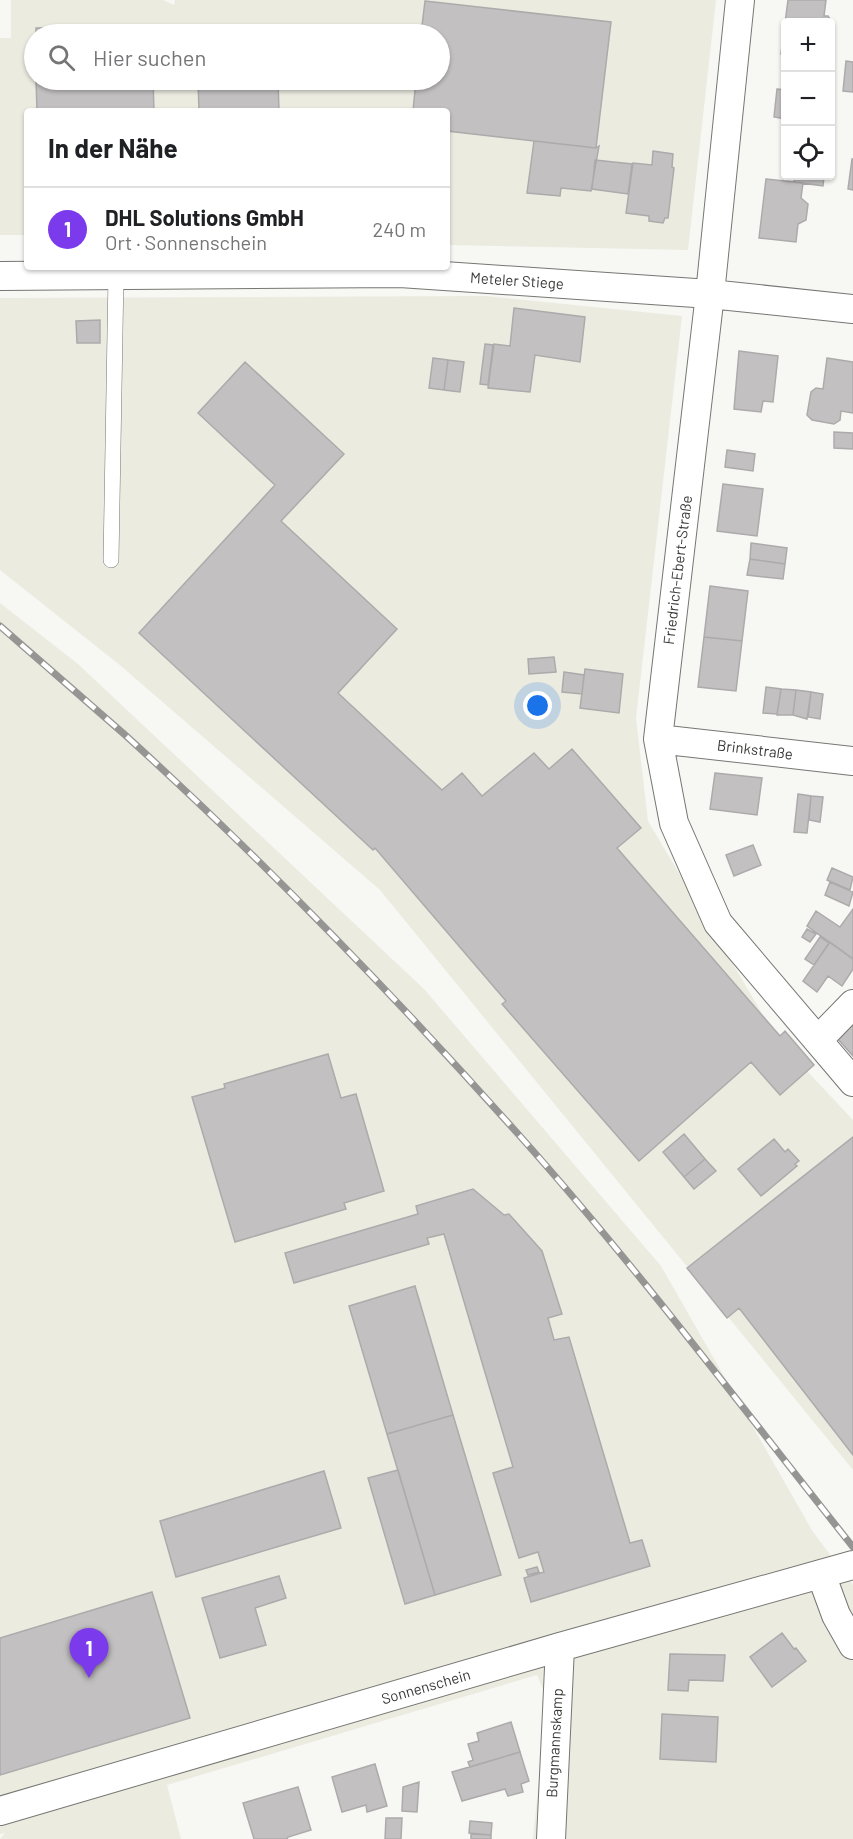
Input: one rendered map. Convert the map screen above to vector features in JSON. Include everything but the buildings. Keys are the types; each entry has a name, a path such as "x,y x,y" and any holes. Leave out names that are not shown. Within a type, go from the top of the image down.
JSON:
{"street":[{"name":"Friedrich-Ebert-Straße","path":"740,0 710,294 658,739 674,823 718,923 853,1082"},
{"name":"Meteler Stiege","path":"0,276 400,273 710,294 853,309"},
{"name":"Brinkstraße","path":"658,739 853,761"},
{"path":"818,1040 853,1004"},
{"name":"Sonnenschein","path":"0,1811 560,1647 853,1566"},
{"path":"821,1574 836,1615 853,1645"},
{"name":"Burgmannskamp","path":"551,1839 560,1647"}],"lane":[{"path":"111,560 116,275"}],"shaded area":[{"path":"11,0 163,0 174,5 175,0 716,0 688,250 450,245 450,108 24,108 24,235 0,235 0,38 11,38"},
{"path":"486,296 682,316 636,718 648,821 778,1040 853,1120 853,1470 380,890 121,666 0,570 0,298"},
{"path":"0,603 78,664 424,989 661,1266 813,1532 853,1585 853,1839 533,1839 547,1699 537,1675 167,1785 181,1839 0,1839 5,1833 0,1834"}],"railway":[{"path":"0,626 124,734 227,830 327,929 424,1031 519,1135 606,1236 853,1547"}],"place":[{"name":"DHL Solutions GmbH","path":"89,1678"}]}
